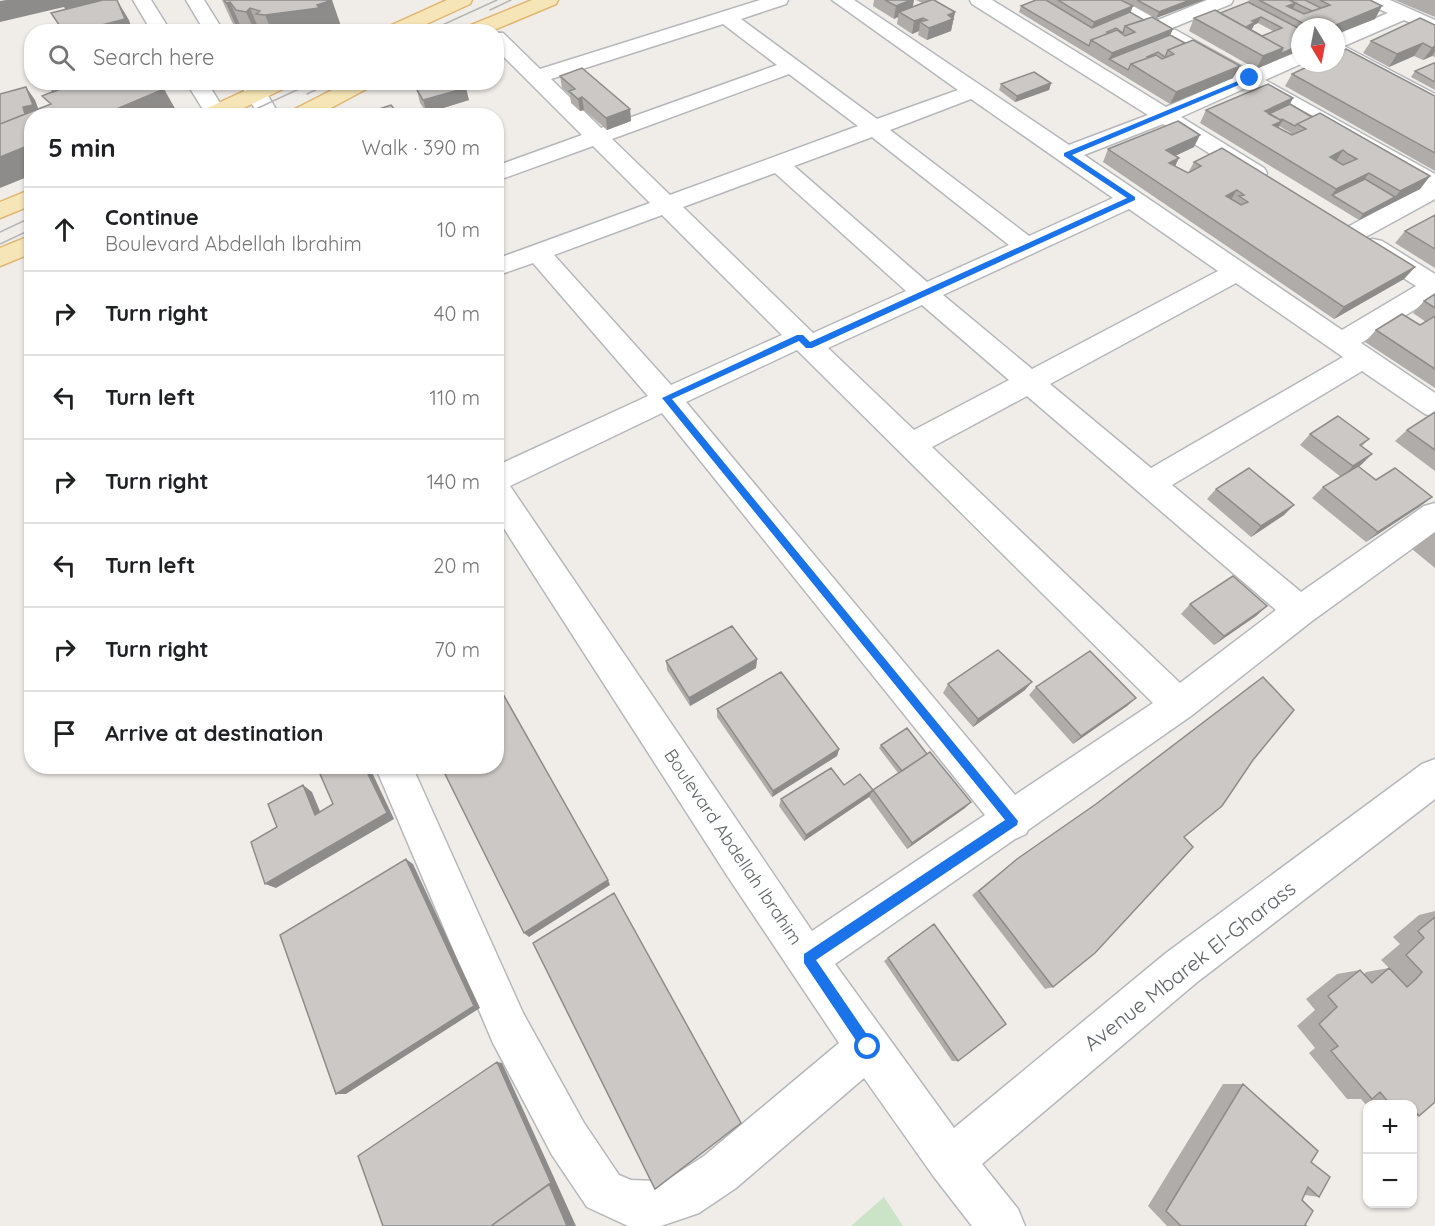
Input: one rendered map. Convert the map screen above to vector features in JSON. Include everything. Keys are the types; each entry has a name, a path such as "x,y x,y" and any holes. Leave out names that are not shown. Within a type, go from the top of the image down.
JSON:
{"main road":[{"path":"410,24 463,0"},
{"path":"500,24 549,0"},
{"path":"223,108 250,90"},
{"path":"315,108 349,90"},
{"path":"0,211 24,200"},
{"path":"0,258 24,247"}],"street":[{"path":"142,0 157,24"},
{"path":"195,0 210,24"},
{"path":"536,77 779,0"},
{"path":"841,0 1435,407"},
{"path":"985,4 1012,0"},
{"path":"1108,0 1435,183"},
{"path":"1158,27 1224,0"},
{"path":"1374,0 1435,27"},
{"path":"985,4 1274,184"},
{"path":"1345,38 1405,13"},
{"path":"726,17 1027,246"},
{"path":"504,48 1179,705"},
{"path":"1345,55 1435,102"},
{"path":"1067,154 1164,116 1291,61"},
{"path":"504,171 789,67"},
{"path":"200,90 211,108"},
{"path":"254,90 265,108"},
{"path":"504,265 974,91"},
{"path":"777,163 924,293 1300,611"},
{"path":"1149,484 1353,349 1435,286 1343,228 1435,189"},
{"path":"504,474 666,398 924,293 1132,198"},
{"path":"537,252 666,398 1013,821"},
{"path":"911,445 1238,271"},
{"name":"Boulevard Abdellah Ibrahim","path":"504,502 868,1047 950,1161 1001,1226"},
{"path":"808,958 1013,821 1179,705 1300,611 1435,515"},
{"path":"397,774 508,1028 568,1138 603,1191 629,1203 656,1204 683,1197 720,1172 868,1047"},
{"name":"Avenue Mbarek El-Gharass","path":"950,1161 1181,968 1435,777"}],"green space":[{"path":"884,1197 903,1226 851,1226"}],"building":[{"path":"103,0 117,0 125,19 106,24 59,24 51,13"},
{"path":"224,0 332,0 317,5 319,8 265,15 256,14 260,11 250,8 246,12 236,10 230,2 226,3"},
{"path":"885,0 911,0 896,6"},
{"path":"931,0 955,12 948,15 953,19 929,28 920,22 927,20 923,18 914,21 899,12"},
{"path":"1036,0 1046,0 1092,28 1130,12 1144,20 1125,26 1123,33 1116,28 1107,32 1109,33 1091,40 1089,46 1021,6"},
{"path":"1058,0 1121,0 1133,6 1094,22"},
{"path":"1137,0 1190,0 1159,12"},
{"path":"1259,0 1289,0 1296,3 1287,6 1304,14 1330,5 1320,0 1370,0 1382,6 1345,21 1345,18 1293,18"},
{"path":"1289,0 1305,0 1321,8 1312,11"},
{"path":"1248,2 1291,24 1291,49 1280,54 1283,48 1220,13","holes":["1261,17 1282,28 1262,36 1246,27"]},
{"path":"1215,10 1283,48 1263,56 1194,18"},
{"path":"1152,17 1173,29 1112,53 1091,40 1117,30 1125,36 1135,32 1125,26"},
{"path":"1420,18 1435,25 1435,46 1432,48 1423,43 1397,54 1371,41"},
{"path":"1170,35 1185,43 1168,50 1165,57 1158,52 1131,64 1128,70 1109,59"},
{"path":"1193,40 1240,66 1176,92 1131,64 1156,55 1162,59 1174,54 1168,50"},
{"path":"1345,50 1435,96 1435,153 1292,74 1296,72 1345,72"},
{"path":"1435,63 1435,82 1415,71"},
{"path":"582,68 630,109 606,118 582,97 578,99 569,91 575,89 560,76"},
{"path":"1034,72 1051,83 1017,96 1001,84"},
{"path":"1268,84 1293,98 1265,111 1282,121 1273,125 1292,135 1306,129 1297,124 1320,113 1430,176 1400,191 1369,173 1336,189 1206,110","holes":["1343,150 1357,159 1343,165 1330,157"]},
{"path":"24,88 33,105 23,107 24,114 0,124 0,94"},
{"path":"57,90 162,90 119,108 41,108 51,104 42,96"},
{"path":"417,90 459,90 423,100"},
{"path":"1290,104 1312,117 1295,126 1269,114"},
{"path":"24,115 24,147 0,157 0,124"},
{"path":"1178,121 1200,135 1166,150 1179,158 1169,163 1188,173 1201,166 1194,162 1222,148 1415,267 1344,307 1108,149","holes":["1237,190 1244,195 1239,196 1248,202 1241,205 1226,196"]},
{"path":"1365,179 1395,197 1363,214 1332,195"},
{"path":"1435,215 1435,249 1405,231"},
{"path":"1435,294 1435,308 1424,301"},
{"path":"1402,314 1420,325 1435,316 1435,369 1376,330"},
{"path":"1435,412 1435,450 1407,430"},
{"path":"1338,416 1369,439 1360,445 1372,454 1353,466 1310,434"},
{"path":"1358,466 1376,480 1395,468 1432,497 1378,532 1323,487"},
{"path":"1249,468 1294,505 1261,526 1216,489"},
{"path":"1233,576 1267,606 1224,636 1190,604"},
{"path":"732,626 757,659 689,698 666,661"},
{"path":"998,650 1032,682 978,719 948,684"},
{"path":"1090,651 1136,698 1081,736 1036,687"},
{"path":"781,672 839,749 773,791 717,709"},
{"path":"1263,677 1294,710 1253,760 1222,806 1184,837 1193,847 1095,953 1053,987 979,891 1017,859 1096,804"},
{"path":"504,696 608,880 524,933 445,774 504,774"},
{"path":"907,728 927,754 902,771 881,745"},
{"path":"930,752 971,802 912,843 873,790"},
{"path":"831,768 844,785 860,774 873,790 806,835 781,799"},
{"path":"320,774 368,774 387,813 265,884 251,842 277,827 268,804 303,785 315,815 333,804"},
{"path":"406,859 474,1006 336,1094 280,935"},
{"path":"614,893 741,1123 655,1189 533,943"},
{"path":"1435,917 1435,1102 1419,1116 1417,1100 1387,1100 1380,1092 1372,1099 1331,1051 1338,1046 1319,1024 1337,1007 1328,996 1360,970 1372,983 1389,968 1407,987 1416,979 1422,972 1406,955 1424,938 1418,931"},
{"path":"934,924 1006,1024 958,1061 888,958"},
{"path":"497,1062 551,1183 491,1226 383,1226 358,1156"},
{"path":"1243,1084 1318,1151 1311,1162 1330,1177 1319,1197 1308,1187 1302,1200 1313,1211 1305,1225 1307,1226 1181,1226 1166,1211"},
{"path":"549,1184 567,1226 491,1226"}],"tram line":[{"path":"444,24 497,0"},
{"path":"490,10 511,0"},
{"path":"258,108 297,90"},
{"path":"307,94 315,90"},
{"path":"0,232 24,221"},
{"path":"0,244 24,233"}],"route":[{"path":"868,1047 808,958 1013,821 666,398 800,337 809,346 1132,198 1067,154 1164,116 1250,78"}]}
